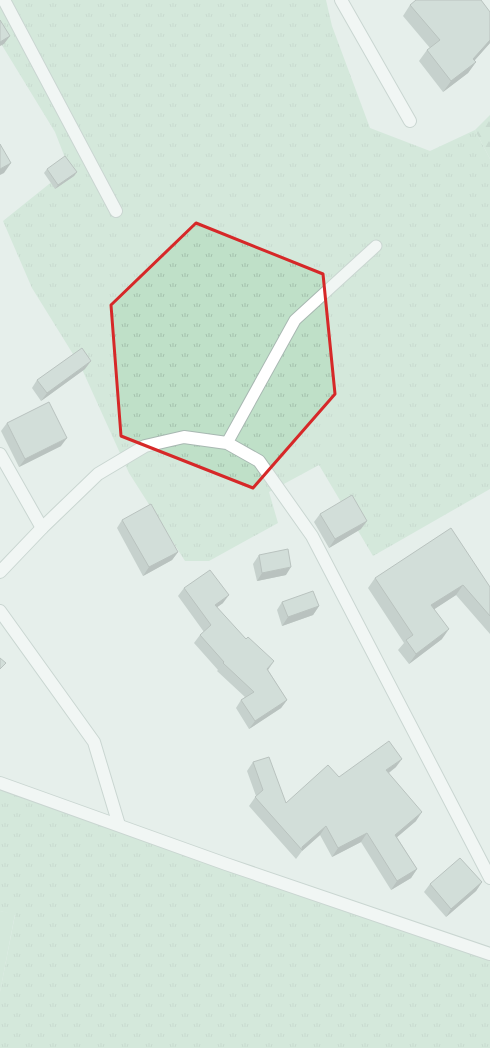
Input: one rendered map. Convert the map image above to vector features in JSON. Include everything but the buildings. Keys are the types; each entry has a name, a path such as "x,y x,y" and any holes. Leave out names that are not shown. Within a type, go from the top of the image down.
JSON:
{"street":[{"path":"4,0 116,211"},
{"path":"341,0 410,120"},
{"path":"0,572 42,528 98,474 145,446 184,437 227,443 259,461 312,536 490,878"},
{"path":"0,454 42,528"},
{"path":"0,611 94,742 119,825"},
{"path":"0,783 241,869 490,954"}],"lane":[{"path":"227,443 295,320 376,246"}],"highlighted area":[{"path":"196,223 323,274 335,394 253,488 121,436 111,305"}],"green space":[{"path":"0,0 326,0 332,26 370,128 430,151 475,130 490,159 490,489 373,556 319,465 269,492 278,523 209,561 185,561 129,473 81,367 32,288 3,221 69,168 55,132 0,42"},
{"path":"490,115 490,159 475,130"},
{"path":"0,790 263,874 490,957 490,1048 0,1048 0,992 15,915 0,911"},
{"path":"0,911 15,914 0,992"}]}
